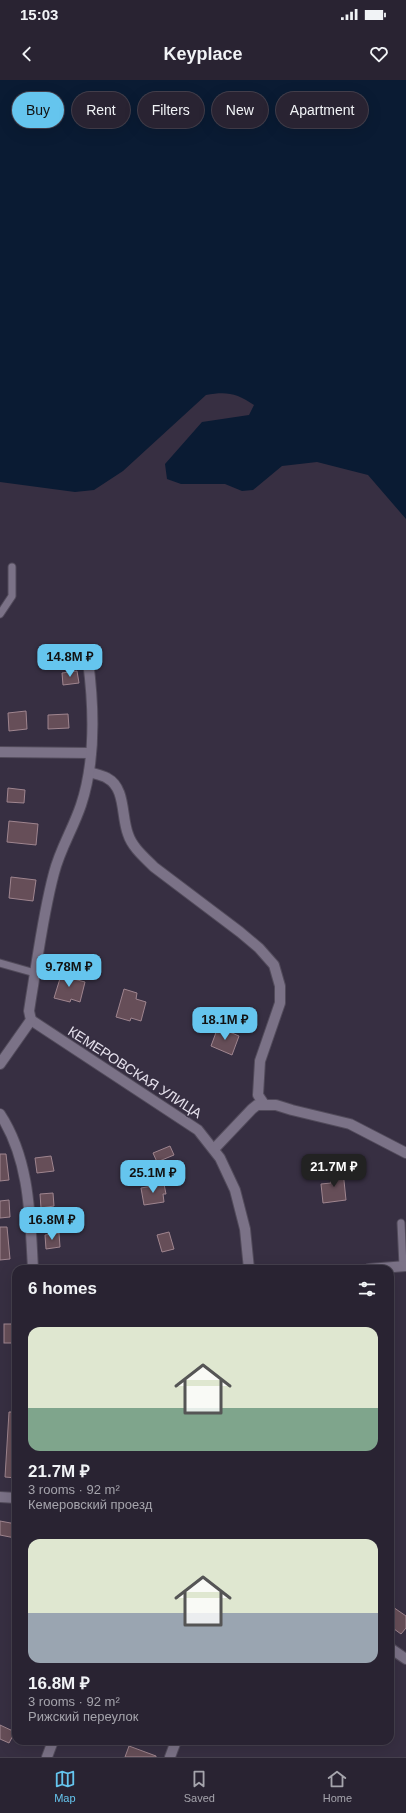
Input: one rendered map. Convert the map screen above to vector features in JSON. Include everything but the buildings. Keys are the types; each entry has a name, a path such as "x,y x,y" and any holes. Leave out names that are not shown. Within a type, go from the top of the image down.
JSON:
{"street":[{"path":"0,1064 31,1020 29,1011 47,901 60,852 82,804 89,772 92,702 88,661"},
{"path":"0,752 91,753"},
{"path":"89,772 107,778 116,786 120,796 128,835 142,855 154,867 240,932 259,948 274,965 280,986 280,1003 260,1061 258,1095 264,1104"},
{"name":"КЕМЕРОВСКАЯ УЛИЦА","path":"31,1020 198,1130 214,1149 235,1190 242,1210 249,1265"},
{"path":"214,1149 252,1109 257,1105 264,1104 276,1105 350,1124 406,1153"},
{"path":"0,1114 7,1124 20,1155 24,1170 27,1189 33,1265"},
{"path":"394,1267 405,1266"},
{"path":"0,1497 12,1498"},
{"path":"394,1651 406,1659"},
{"path":"47,1757 52,1745"},
{"path":"170,1757 174,1745"}],"lane":[{"path":"0,614 12,596 12,567"},
{"path":"0,963 35,973"},
{"path":"401,1223 405,1266"}],"water":[{"path":"0,80 406,80 406,519 368,475 317,462 282,466 253,490 242,491 225,484 181,484 167,479 165,464 202,422 249,415 254,405 242,398 225,393 206,395 123,471 94,490 75,492 0,482"}]}
